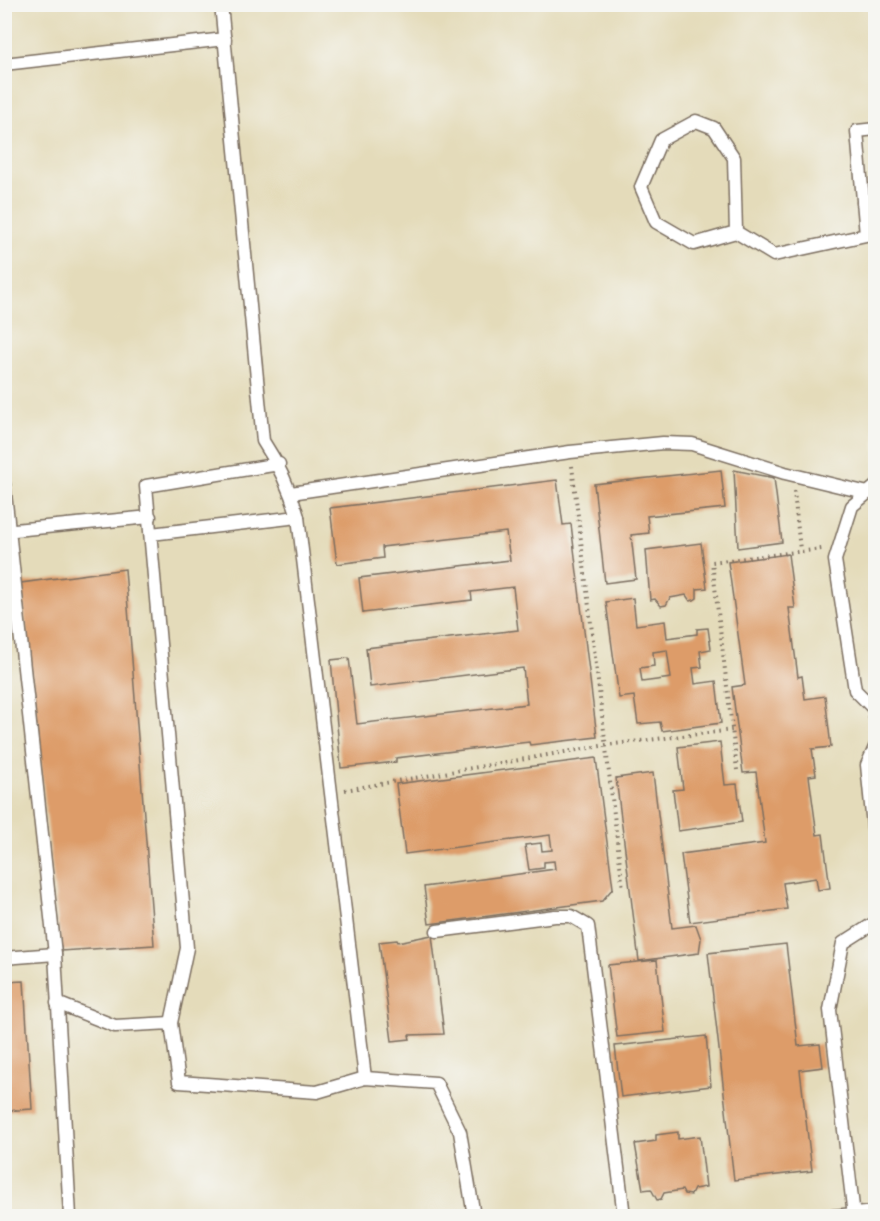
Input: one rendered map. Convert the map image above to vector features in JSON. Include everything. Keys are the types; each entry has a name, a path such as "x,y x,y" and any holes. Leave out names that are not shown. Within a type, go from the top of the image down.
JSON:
{"lane":[{"path":"221,4 263,441 279,464 298,517 365,1078"},
{"path":"4,64 225,39"},
{"path":"735,232 734,158 714,128 696,121 661,140 641,187 656,222 694,244 735,232 774,255 866,235 869,201 857,132 876,129"},
{"path":"291,493 570,452 663,442 692,444 792,474 872,489"},
{"path":"279,464 146,486 187,948 171,1023 179,1082 317,1092 365,1078 436,1083 460,1132 474,1216"},
{"path":"4,484 7,531 55,954 70,1216"},
{"path":"872,489 852,506 835,560 855,690 874,709 876,724"},
{"path":"7,531 150,517"},
{"path":"151,534 298,517"},
{"path":"876,745 867,765 876,856"},
{"path":"437,931 555,916 570,916 588,926 624,1216"},
{"path":"854,1215 830,1010 843,943 876,922"},
{"path":"4,958 55,954"},
{"path":"57,1003 115,1026 171,1023"},
{"path":"833,1216 876,1212"}],"path":[{"path":"570,452 623,889"},
{"path":"792,474 800,550"},
{"path":"737,770 712,562 800,550 839,549"},
{"path":"332,792 606,745 733,730"}],"shaded area":[{"path":"5,5 875,5 875,1216 5,1216"}],"building":[{"path":"721,470 725,508 647,516 649,533 631,535 636,579 605,583 594,484"},
{"path":"734,470 774,478 782,542 738,548"},
{"path":"557,480 563,525 571,524 597,737 530,745 529,742 396,758 396,762 341,768 331,660 349,658 357,724 527,704 523,668 370,687 366,648 518,630 513,587 471,592 472,600 363,613 359,578 510,560 506,532 382,547 383,558 337,564 330,508"},
{"path":"701,543 707,588 697,589 697,598 690,601 686,595 670,598 666,605 661,606 655,599 650,600 646,550"},
{"path":"788,554 795,608 789,608 798,677 802,676 805,699 825,696 831,747 812,749 816,775 809,776 817,835 823,834 830,888 818,890 816,878 783,883 787,909 690,922 681,854 765,843 756,772 743,773 732,687 745,685 728,562"},
{"path":"125,569 154,945 61,951 21,583"},
{"path":"633,598 636,625 665,621 667,638 697,634 697,629 708,628 711,649 700,651 702,667 693,668 695,684 716,681 721,723 662,731 660,722 638,724 634,696 619,698 606,602","holes":["667,650 671,678 642,682 640,668 654,666 653,652"]},
{"path":"720,742 725,785 737,784 742,822 678,831 673,790 683,789 678,747"},
{"path":"596,758 613,888 602,901 429,924 424,887 555,869 554,861 544,862 544,868 529,870 525,845 541,843 542,851 552,850 550,835 405,854 396,784"},
{"path":"653,773 672,928 696,925 701,939 699,953 639,961 616,778"},
{"path":"432,935 444,1034 409,1035 410,1039 392,1041 379,942 397,940 398,942"},
{"path":"786,944 798,1046 820,1044 823,1067 800,1070 812,1171 734,1180 708,953"},
{"path":"657,960 665,1032 617,1037 608,965"},
{"path":"24,981 32,1109 4,1111 4,982"},
{"path":"706,1036 711,1086 621,1097 615,1046"},
{"path":"678,1132 678,1139 700,1136 706,1187 694,1189 691,1195 684,1194 682,1190 664,1193 661,1199 657,1200 651,1189 643,1190 635,1144 656,1141 656,1135"}]}
